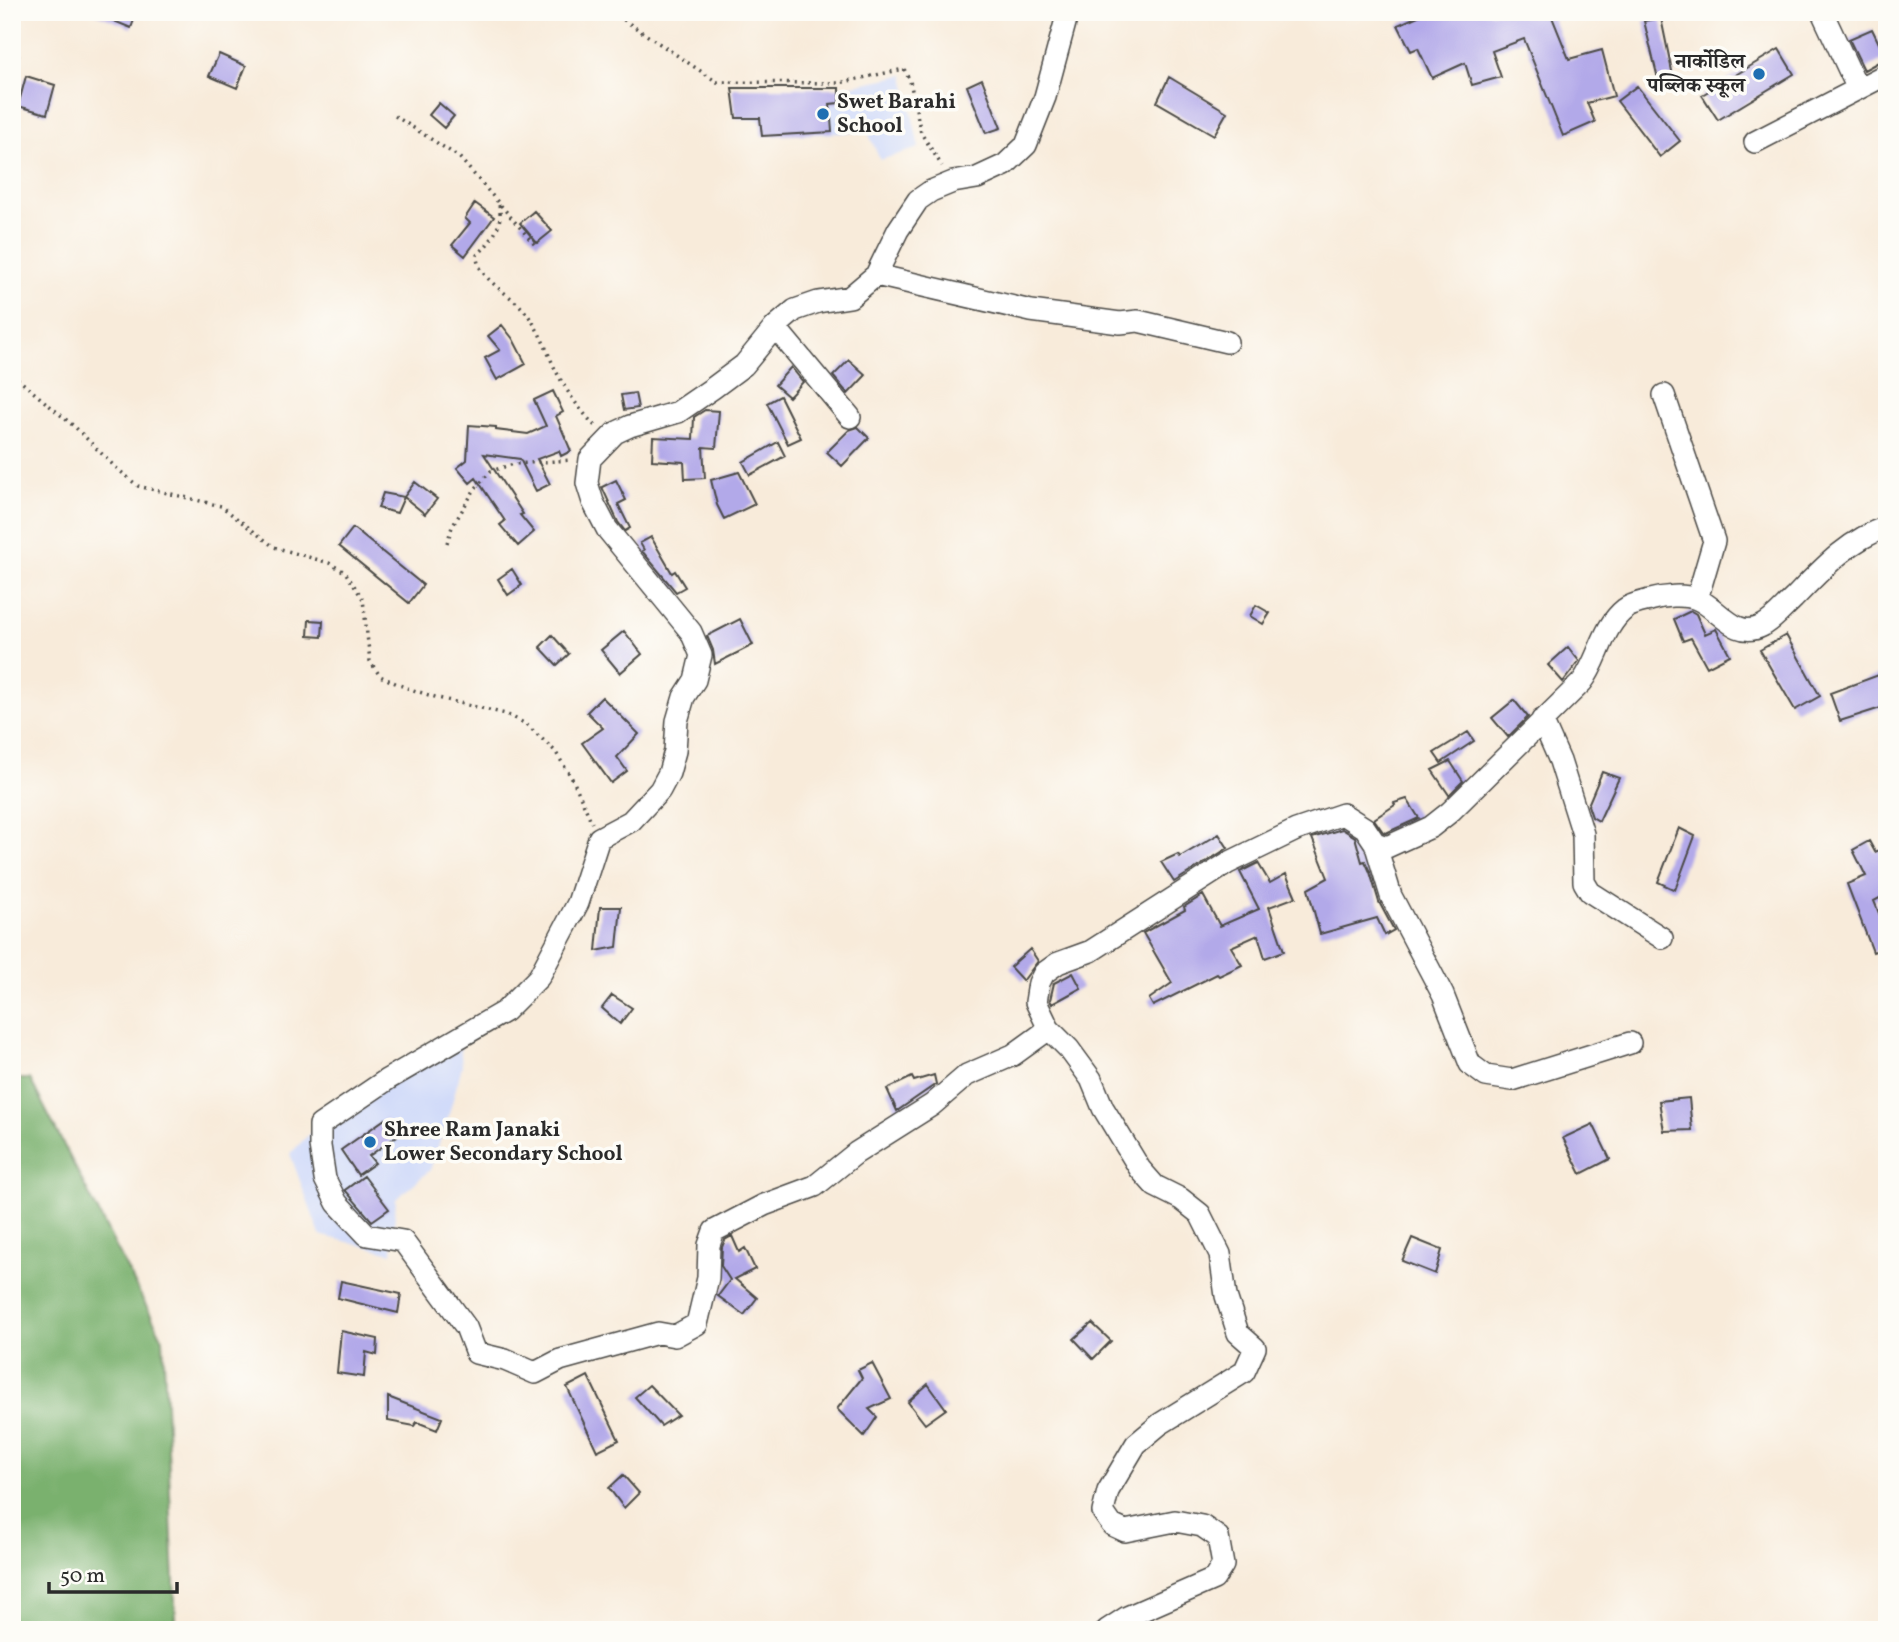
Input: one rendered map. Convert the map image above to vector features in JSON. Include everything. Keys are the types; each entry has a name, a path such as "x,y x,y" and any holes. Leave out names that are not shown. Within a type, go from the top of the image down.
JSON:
{"street":[{"path":"1049,1029 1013,1055 967,1075 932,1105 856,1153 815,1186 764,1205 714,1231 709,1245 708,1278 697,1324 675,1336 658,1333 560,1360 535,1373 505,1360 476,1353 466,1327 403,1241 367,1235 337,1202 325,1179 320,1125 388,1079 505,1012 539,977 578,903 599,838 631,821 660,790 672,762 677,721 684,698 695,680 701,654 691,632 607,529 587,483 590,460 615,433 678,412 713,388 744,365 775,327 795,310 818,302 850,297 876,275 898,230 918,201 930,191 953,182 977,178 1005,165 1026,145 1045,97 1068,12"},
{"path":"1822,12 1858,89"},
{"path":"1755,142 1887,74"},
{"path":"876,275 1031,311 1120,323 1138,321 1227,342"},
{"path":"775,327 850,418"},
{"path":"1664,395 1714,541 1696,599"},
{"path":"1375,843 1387,846 1431,827 1450,812 1582,682 1591,670 1613,622 1626,608 1661,597 1680,596 1696,599 1738,628 1749,631 1764,625 1857,541 1887,527"},
{"path":"1542,720 1560,761 1583,834 1584,882 1590,892 1662,938"},
{"path":"1107,1630 1127,1617 1214,1578 1223,1566 1218,1536 1202,1526 1175,1521 1125,1531 1112,1525 1103,1512 1108,1491 1136,1444 1160,1424 1244,1372 1255,1348 1238,1333 1226,1296 1220,1254 1200,1214 1181,1199 1155,1186 1140,1169 1103,1108 1091,1079 1041,1016 1036,1002 1044,972 1058,963 1091,951 1228,863 1296,830 1343,814 1365,828 1375,843 1391,896 1443,995 1470,1064 1478,1072 1486,1076 1513,1080 1630,1043"}],"path":[{"path":"612,12 717,82 839,83 904,69 909,80 920,133 953,182"},
{"path":"12,44 19,52 12,100"},
{"path":"12,108 17,121"},
{"path":"395,116 459,157 535,245"},
{"path":"499,205 501,213 494,235 477,255 477,262 483,272 522,307 540,333 556,370 577,407 609,441"},
{"path":"12,374 76,428 138,486 221,506 274,547 329,563 345,572 363,599 370,661 380,676 438,698 506,714 526,724 555,751 573,780 599,838"},
{"path":"447,543 452,527 475,489 491,471 514,464 590,460"}],"shaded area":[{"name":"Swet Barahi School","path":"904,75 919,148 880,160 868,132 762,136 760,120 736,118 732,88 839,88"},
{"name":"Shree Ram Janaki Lower Secondary School","path":"459,1032 462,1066 448,1118 430,1170 396,1199 392,1253 320,1235 290,1154 314,1129"}],"green space":[{"path":"12,1079 30,1079 163,1339 176,1625 188,1630 12,1630"}],"building":[{"path":"92,12 137,12 131,28"},
{"path":"1427,12 1550,12 1569,59 1602,50 1614,96 1587,103 1595,122 1563,136 1524,39 1492,51 1501,77 1472,85 1465,63 1432,78 1418,48 1411,51 1398,25"},
{"path":"1661,18 1674,81 1659,83 1644,21"},
{"path":"1872,29 1886,58 1864,70 1849,39"},
{"path":"1779,49 1794,74 1718,120 1702,95"},
{"path":"219,54 246,66 237,88 209,76"},
{"path":"26,76 55,85 47,114 18,106"},
{"path":"1169,77 1227,112 1214,135 1157,102"},
{"path":"982,79 1001,128 986,133 967,86"},
{"path":"1637,86 1680,141 1660,157 1617,101"},
{"path":"732,88 839,88 839,103 830,104 832,132 762,136 760,118 736,118"},
{"path":"439,103 454,116 444,128 429,115"},
{"path":"475,203 494,217 465,256 452,245 470,223 465,218"},
{"path":"534,211 552,231 537,243 520,223"},
{"path":"502,325 526,364 497,380 485,358 500,350 488,336"},
{"path":"849,360 866,375 848,394 833,376"},
{"path":"791,367 803,382 789,397 775,385"},
{"path":"553,391 563,412 556,416 571,451 561,456 559,451 537,459 550,484 536,491 520,459 484,454 523,514 520,515 534,532 518,546 500,525 505,521 476,478 470,483 457,468 467,460 469,425 528,434 546,426 534,400"},
{"path":"635,393 638,408 624,410 621,395"},
{"path":"780,396 801,438 788,444 767,403"},
{"path":"705,410 719,411 716,448 703,447 705,478 685,479 684,462 652,460 653,437 693,439 694,417"},
{"path":"858,427 869,438 842,466 827,452 849,430"},
{"path":"778,442 785,456 750,475 743,462"},
{"path":"739,472 755,504 724,519 717,505 711,480"},
{"path":"616,480 626,500 618,504 630,528 625,531 602,487"},
{"path":"415,482 437,499 425,514 404,497"},
{"path":"383,493 404,497 397,513 378,508"},
{"path":"353,528 423,585 409,603 339,546"},
{"path":"651,537 672,573 675,571 685,587 676,592 642,551 644,550 640,543"},
{"path":"512,569 522,585 508,595 498,579"},
{"path":"1256,605 1270,613 1263,624 1250,616"},
{"path":"1691,611 1696,614 1705,634 1716,629 1730,655 1707,667 1691,638 1683,641 1674,619"},
{"path":"740,619 753,645 715,664 707,636"},
{"path":"309,620 323,621 322,637 308,636"},
{"path":"624,631 642,654 620,673 601,650"},
{"path":"552,635 569,654 557,665 540,647"},
{"path":"1786,635 1820,696 1795,710 1760,650"},
{"path":"1568,647 1579,661 1563,682 1548,665"},
{"path":"1884,673 1887,681 1887,706 1840,721 1830,693"},
{"path":"602,697 639,734 617,757 627,771 611,783 582,743 603,728 587,712"},
{"path":"1514,700 1528,717 1508,737 1492,718"},
{"path":"1468,732 1474,741 1441,763 1434,753"},
{"path":"1450,761 1463,781 1449,795 1432,770"},
{"path":"1602,772 1619,778 1599,821 1592,817 1588,805"},
{"path":"1407,799 1419,818 1383,832 1374,819 1395,805 1394,803"},
{"path":"1679,828 1695,836 1675,890 1658,882"},
{"path":"1342,829 1355,837 1362,862 1365,861 1379,902 1394,930 1385,935 1377,918 1320,934 1308,889 1328,878 1312,838"},
{"path":"1219,834 1228,848 1174,882 1161,862 1178,854 1180,857"},
{"path":"1869,841 1875,852 1887,847 1887,894 1874,901 1887,933 1887,947 1873,952 1847,884 1866,876 1853,850"},
{"path":"1258,863 1270,883 1286,874 1296,897 1269,907 1284,951 1265,958 1258,935 1231,947 1242,965 1219,976 1217,974 1153,1006 1149,999 1172,983 1143,933 1185,910 1184,907 1203,895 1220,926 1259,909 1240,872"},
{"path":"600,907 621,907 617,947 596,951"},
{"path":"1030,949 1038,961 1023,981 1010,967"},
{"path":"1073,973 1081,988 1052,1004 1050,1000 1054,983"},
{"path":"612,995 632,1008 620,1024 602,1008"},
{"path":"934,1075 936,1084 897,1111 887,1089 912,1077 914,1081"},
{"path":"1689,1098 1692,1130 1664,1131 1659,1101"},
{"path":"385,1119 397,1136 369,1156 375,1163 358,1175 341,1150"},
{"path":"1593,1124 1610,1159 1581,1174 1563,1138"},
{"path":"364,1176 389,1209 372,1221 345,1190"},
{"path":"732,1236 739,1252 745,1248 755,1269 735,1279 757,1298 744,1315 718,1296 730,1280 721,1266 722,1247 725,1240"},
{"path":"1412,1238 1442,1250 1435,1274 1402,1261"},
{"path":"341,1281 401,1294 398,1313 338,1298"},
{"path":"1092,1323 1111,1341 1093,1359 1074,1339"},
{"path":"341,1331 378,1339 377,1355 366,1352 364,1377 337,1373"},
{"path":"872,1363 891,1399 869,1409 877,1417 864,1436 837,1409 862,1378 858,1370"},
{"path":"588,1376 619,1440 597,1451 567,1387"},
{"path":"928,1384 946,1409 925,1424 908,1402"},
{"path":"649,1385 678,1415 661,1426 635,1397"},
{"path":"388,1397 442,1418 437,1430 417,1422 414,1426 388,1421"},
{"path":"623,1475 639,1493 624,1508 609,1488"}],"place":[{"name":"नार्कोडिल पब्लिक स्कूल","path":"1759,74"},
{"name":"Swet Barahi School","path":"823,114"},
{"name":"Shree Ram Janaki Lower Secondary School","path":"370,1142"}]}
